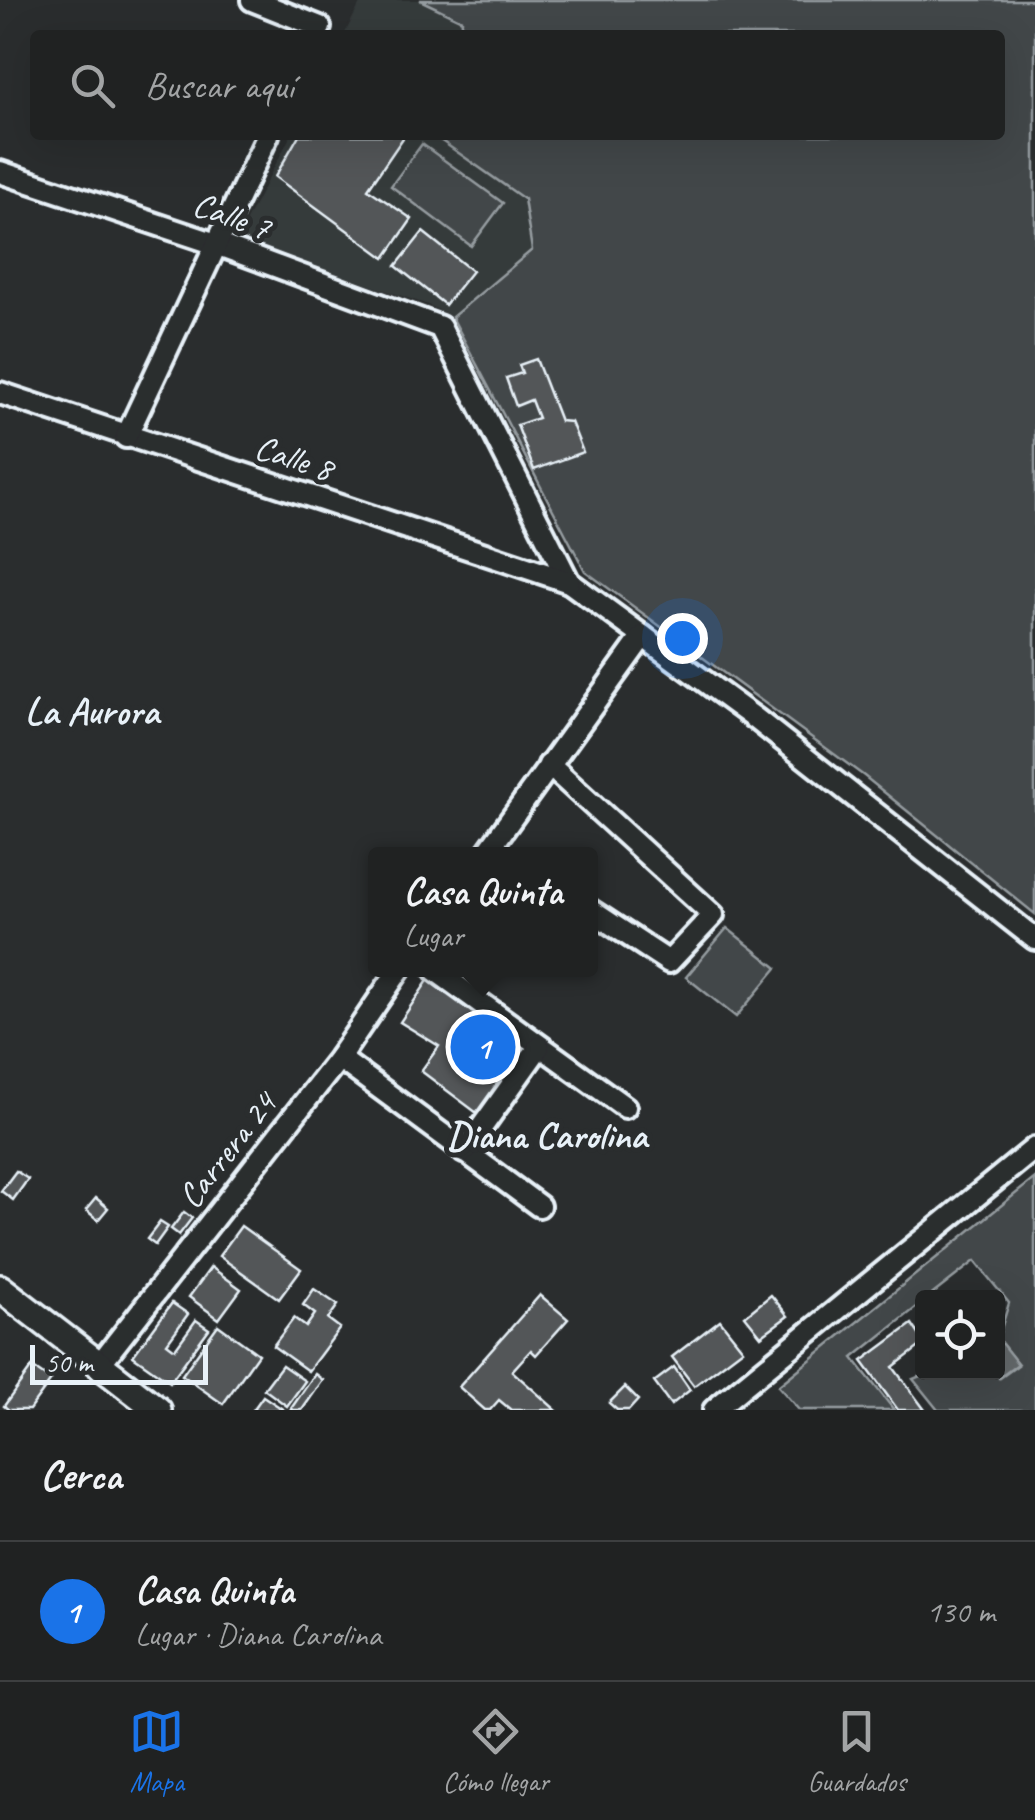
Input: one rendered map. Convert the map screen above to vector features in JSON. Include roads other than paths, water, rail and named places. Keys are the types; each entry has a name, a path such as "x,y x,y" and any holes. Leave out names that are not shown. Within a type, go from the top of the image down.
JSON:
{"street":[{"path":"252,0 316,30"},
{"path":"126,437 266,140"},
{"name":"Calle 7","path":"0,172 216,244 440,328 568,582"},
{"name":"Calle 8","path":"0,393 568,582"},
{"path":"568,582 756,719 1035,940"},
{"path":"499,847 550,765 642,636"},
{"path":"550,765 713,914 669,962 598,915"},
{"name":"Carrera 24","path":"99,1365 340,1058 393,977"},
{"path":"444,977 625,1107"},
{"path":"464,1152 539,1047"},
{"path":"340,1058 539,1206"},
{"path":"714,1410 1035,1148"},
{"path":"0,1288 158,1410"}],"place":[{"name":"Casa Quinta","path":"483,1047"}],"district":[{"name":"La Aurora","path":"92,711"},
{"name":"Diana Carolina","path":"547,1135"}]}
